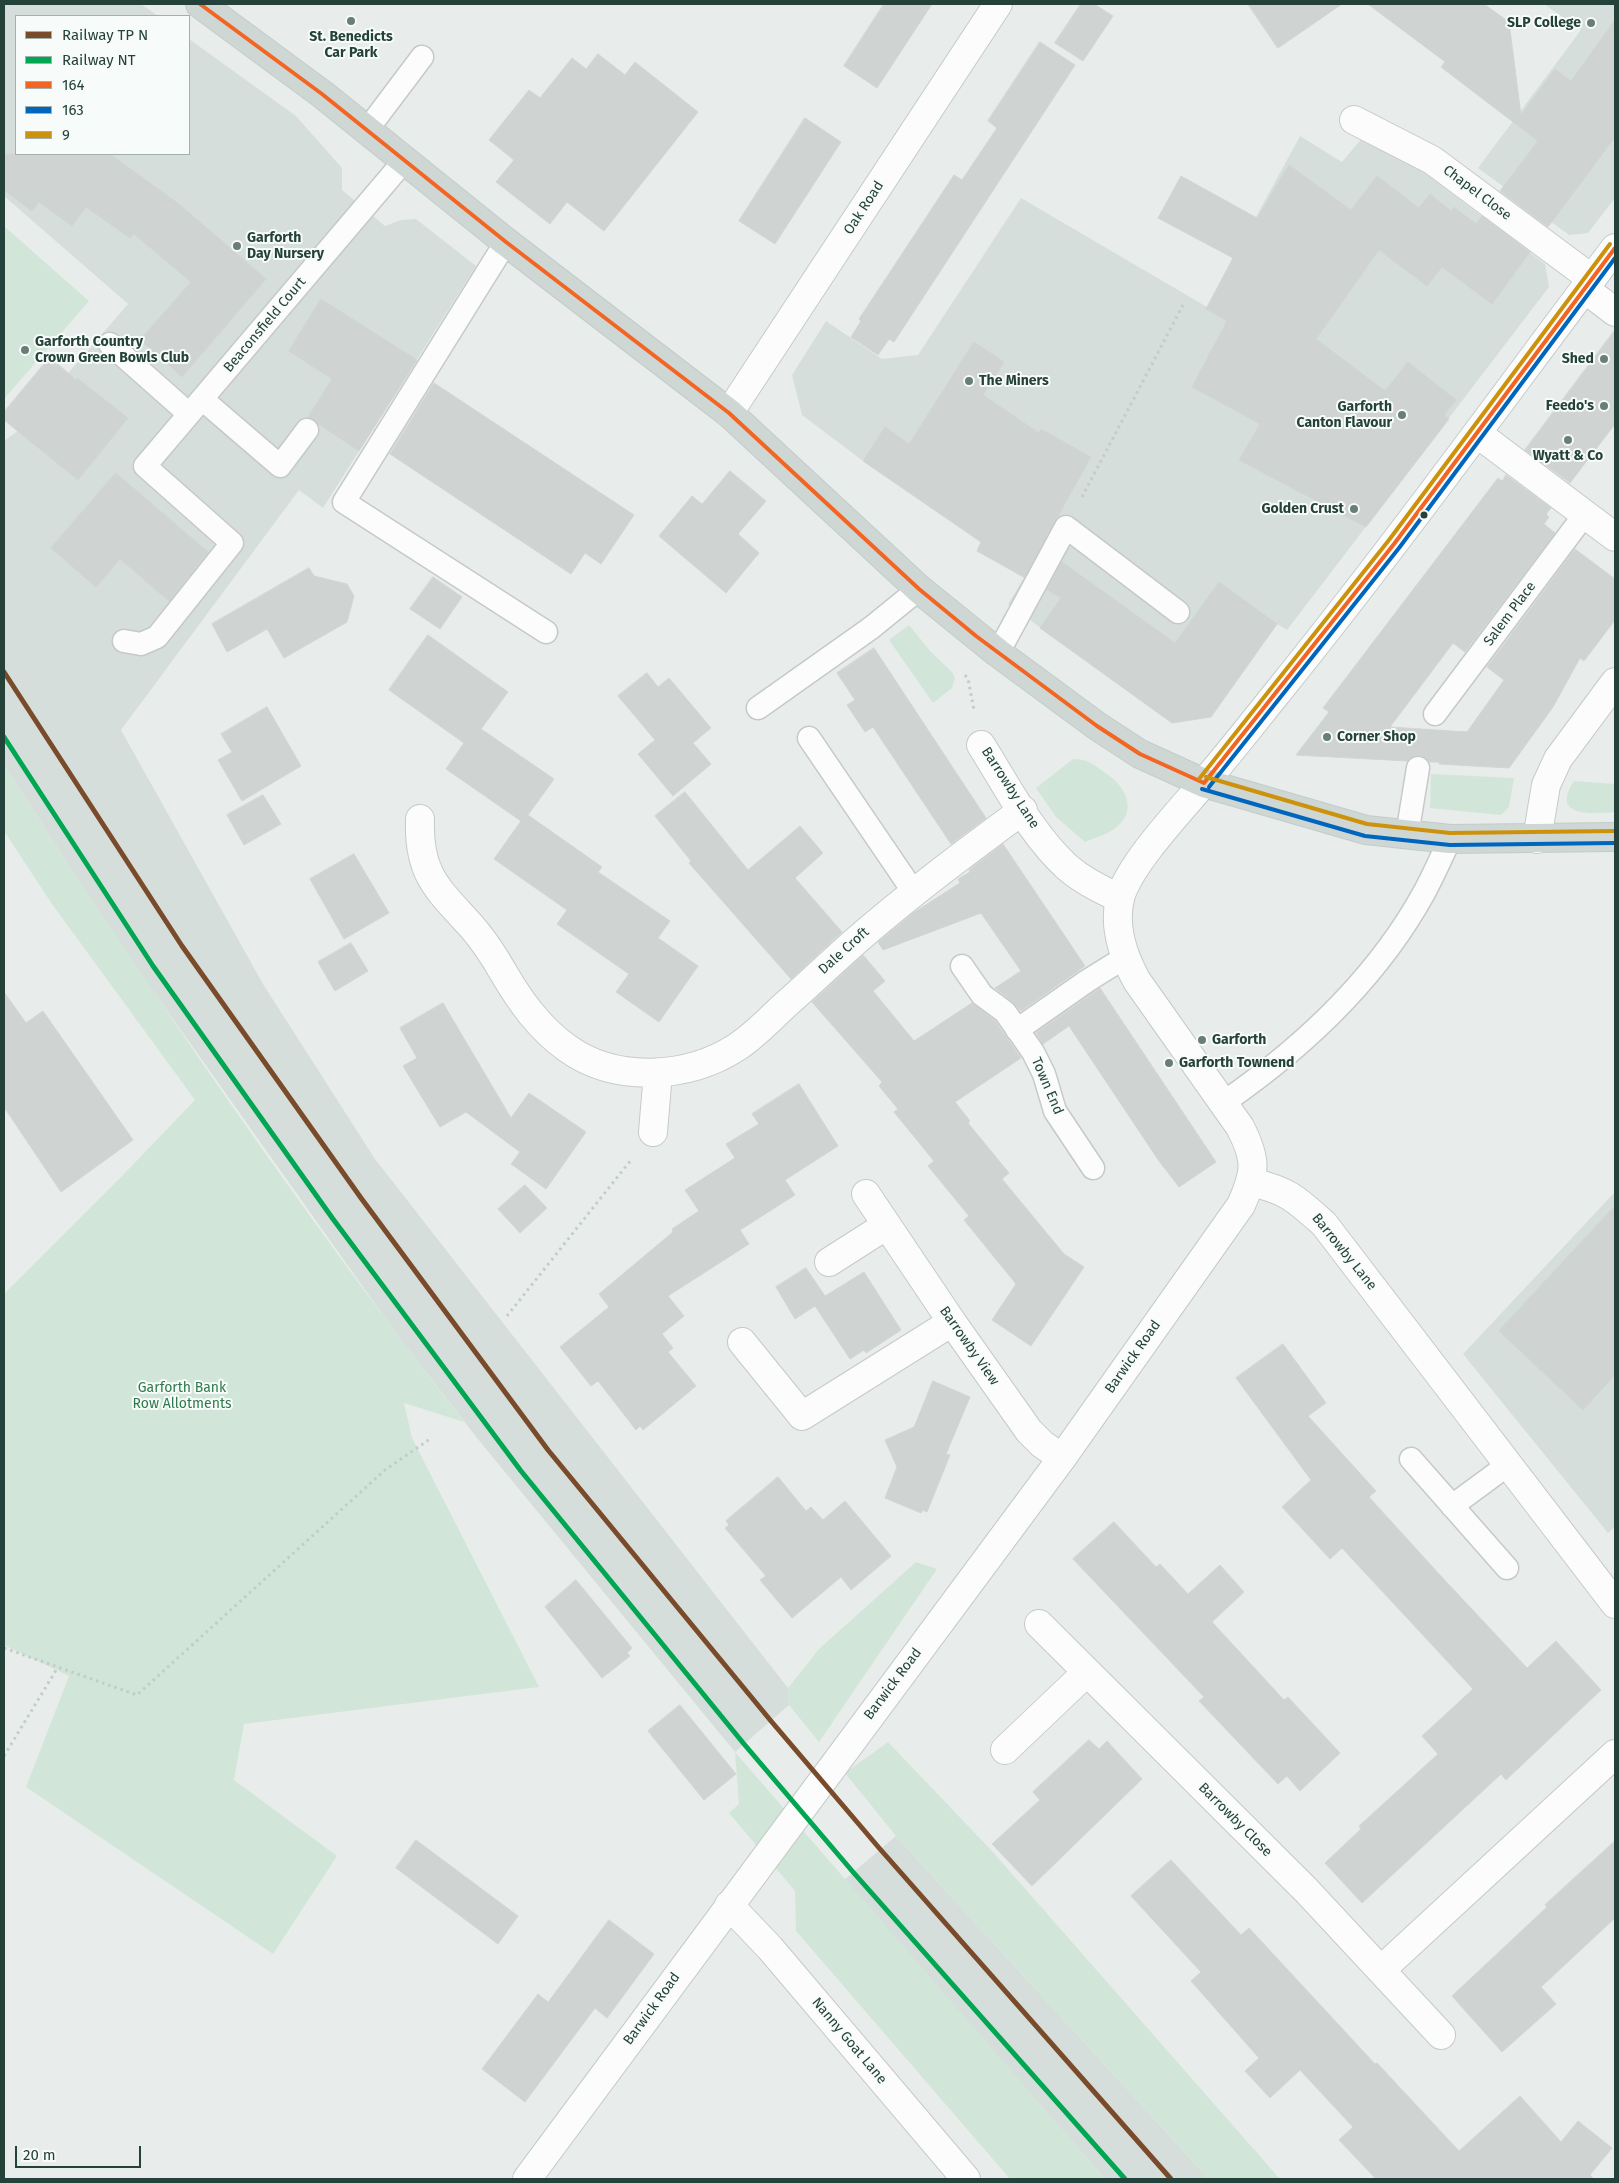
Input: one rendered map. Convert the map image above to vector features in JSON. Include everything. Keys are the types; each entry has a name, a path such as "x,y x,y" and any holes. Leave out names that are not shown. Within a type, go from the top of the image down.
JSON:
{"main road":[{"path":"200,4 322,94 506,242 729,413 919,589 998,653 1097,726 1140,754 1204,783 1366,830 1450,839 1615,837"}],"street":[{"name":"Oak Road","path":"729,413 998,4"},
{"name":"Chapel Close","path":"1354,120 1432,160 1588,284 1615,312"},
{"path":"1251,1182 1254,1162 1240,1127 1137,981 1124,958 1119,937 1118,917 1120,898 1127,883 1148,850 1204,783 1354,594 1478,434 1615,248"},
{"path":"1478,434 1615,537"},
{"path":"1536,839 1546,784 1558,759 1615,682"},
{"name":"Barrowby Lane","path":"981,745 1047,846 1068,868 1093,886 1120,898"},
{"name":"Dale Croft","path":"420,819 419,843 427,870 436,887 492,952 524,1005 544,1029 568,1049 597,1063 627,1071 658,1073 686,1069 712,1061 737,1047 759,1030 836,958 913,891 1023,810"},
{"path":"653,1132 658,1073"},
{"name":"Barrowby Lane","path":"1251,1182 1278,1189 1298,1200 1324,1224 1615,1604"},
{"name":"Barwick Road","path":"527,2179 1062,1458 1241,1204 1251,1182"},
{"name":"Barrowby View","path":"866,1194 952,1322 1029,1431 1042,1444 1062,1458"},
{"path":"829,1262 887,1225"},
{"path":"742,1342 802,1416 952,1322"},
{"name":"Barrowby Close","path":"1039,1624 1306,1890 1441,2035"},
{"path":"1005,1750 1087,1672"},
{"path":"1382,1970 1615,1754"},
{"name":"Nanny Goat Lane","path":"729,1905 770,1948 966,2179"}],"lane":[{"path":"367,130 422,57"},
{"name":"Beaconsfield Court","path":"124,641 141,644 157,637 232,543 145,466 404,161"},
{"path":"506,242 344,502 546,632"},
{"path":"110,344 195,407 280,466 307,430"},
{"name":"Salem Place","path":"1435,714 1585,514"},
{"path":"998,653 1066,527 1178,612"},
{"path":"758,708 871,628 919,589"},
{"path":"809,738 913,891"},
{"path":"1407,835 1418,768"},
{"path":"1223,1103 1264,1075 1302,1044 1370,972 1400,932 1425,891 1450,839"},
{"path":"1017,1030 1087,981 1124,958"},
{"name":"Town End","path":"962,966 982,995 1005,1012 1033,1052 1044,1074 1055,1111 1093,1168"},
{"path":"1411,1459 1507,1568"},
{"path":"1452,1506 1508,1464"}],"path":[{"path":"1066,527 1183,305"},
{"name":"Barrowby Lane","path":"962,673 968,680 981,745"},
{"path":"507,1316 653,1132"},
{"path":"4,1648 137,1694 386,1470 430,1439"},
{"path":"4,1756 58,1667"}],"shaded area":[{"path":"4,4 141,4 157,15 15,15 15,155 190,155 190,40 296,116 342,168 342,190 385,226 401,220 416,219 476,266 323,508 299,490 121,730 263,984 375,1159 788,1688 789,1705 735,1752 477,1438 397,1335 129,957 4,766 4,441 19,430 128,304 4,196"},
{"path":"1544,4 1615,4 1615,198 1588,233 1569,235 1478,168 1581,30"},
{"path":"1300,136 1342,162 1363,137 1378,138 1545,264 1549,287 1287,630 1277,624 1211,717 1165,718 1008,604 1024,578 977,551 982,542 863,461 802,415 792,375 826,321 882,359 918,355 1021,198 1207,307"},
{"path":"1614,1193 1615,1527 1608,1533 1463,1354"},
{"path":"896,1836 1209,2179 1105,2179 844,1880"}],"green space":[{"name":"Garforth Country Crown Green Bowls Club","path":"4,226 89,301 4,399"},
{"path":"909,625 931,652 952,672 955,678 952,688 933,703 889,640"},
{"path":"1073,759 1087,761 1095,765 1115,780 1125,794 1127,802 1125,817 1119,825 1108,833 1085,842 1056,817 1036,788"},
{"name":"Garforth Bank Row Allotments","path":"4,766 114,933 227,1099 343,1262 464,1422 404,1403 412,1438 539,1687 244,1724 234,1780 337,1856 273,1954 26,1787 69,1676 4,1645 4,1294 195,1100 52,904 4,831"},
{"path":"1431,774 1514,778 1509,807 1501,815 1430,808"},
{"path":"1574,781 1615,784 1615,812 1586,813 1570,808 1567,802 1568,793"},
{"path":"916,1562 937,1569 819,1742 789,1705 788,1688 819,1649"},
{"path":"888,1742 992,1851 1280,2179 1209,2179 896,1836 845,1773"},
{"path":"735,1752 1105,2179 1010,2179 796,1931 795,1891 729,1813 739,1804"}],"building":[{"path":"884,4 932,4 877,88 844,66"},
{"path":"1081,4 1094,4 1113,16 1083,61 1055,43"},
{"path":"1248,4 1342,4 1278,48"},
{"path":"1368,4 1484,4 1509,22 1521,115 1555,69 1571,81 1615,20 1615,137 1548,227 1500,191 1538,141 1441,67 1445,62"},
{"path":"1040,42 1075,65 894,342 889,339 878,355 851,337 861,321 859,319 954,175 962,180 997,128 988,121"},
{"path":"598,54 625,75 635,62 698,112 604,231 567,202 550,224 496,182 514,160 489,140 529,90 540,98 572,58 586,69"},
{"path":"805,118 841,142 775,244 739,221"},
{"path":"4,154 111,155 179,204 266,279 182,377 140,340 191,282 134,234 130,238 86,207 72,226 39,202 32,211 4,190"},
{"path":"1289,165 1351,210 1377,176 1419,208 1430,194 1451,211 1454,207 1476,224 1482,216 1530,252 1492,304 1442,267 1427,286 1379,250 1316,339 1385,391 1408,362 1456,400 1444,415 1449,419 1366,527 1239,460 1260,424 1192,387 1227,321 1206,309 1233,258 1158,218 1181,176 1257,218"},
{"path":"321,299 417,360 359,451 308,417 332,379 289,351"},
{"path":"1615,330 1615,424 1570,483 1525,450"},
{"path":"974,342 1004,362 983,395 1039,433 1041,429 1091,457 1024,577 977,551 981,542 863,461 885,427 909,444"},
{"path":"50,357 76,380 77,378 128,418 78,480 4,420 4,412"},
{"path":"434,383 634,515 601,564 585,553 571,574 390,454"},
{"path":"730,471 766,501 738,534 759,553 726,593 659,536 692,496 702,504"},
{"path":"116,473 208,552 169,601 120,559 96,587 51,548"},
{"path":"1506,475 1551,508 1546,514 1549,517 1544,524 1555,533 1465,652 1453,643 1390,727 1467,732 1504,680 1487,667 1575,549 1615,579 1615,620 1584,661 1580,658 1553,707 1509,768 1439,764 1439,762 1429,762 1420,755 1413,756 1407,761 1296,755 1329,712 1323,708 1498,478 1502,481"},
{"path":"1062,562 1175,643 1219,582 1277,624 1211,717 1172,723 1040,628 1061,598 1047,590"},
{"path":"309,568 314,576 347,584 354,596 347,622 284,658 267,629 227,652 212,624"},
{"path":"433,577 462,597 440,629 410,609"},
{"path":"428,635 508,692 481,729 554,779 528,815 602,867 598,872 670,921 658,938 698,966 659,1022 616,992 629,974 557,924 567,910 494,859 521,821 446,769 464,743 389,690"},
{"path":"874,648 986,818 951,844 873,727 865,732 847,705 855,700 837,673"},
{"path":"647,673 658,687 669,678 711,728 693,743 711,764 673,796 638,754 655,740 618,696"},
{"path":"267,707 301,766 242,801 218,760 232,752 221,734"},
{"path":"685,792 748,870 800,826 823,853 795,878 842,932 791,979 689,863 691,861 655,816"},
{"path":"263,795 281,824 244,845 227,815"},
{"path":"1003,844 1085,966 1021,1011 995,988 1021,971 981,913 883,950 878,942 913,913 960,883 958,879 970,872 969,870"},
{"path":"354,854 389,913 344,939 310,879"},
{"path":"351,943 368,971 335,991 318,962"},
{"path":"863,955 885,981 873,991 914,1041 972,1003 995,1021 1021,1058 955,1102 970,1121 968,1123 1009,1173 1002,1179 1064,1254 1084,1267 1031,1346 992,1320 1016,1284 964,1220 969,1216 928,1166 934,1161 894,1112 898,1109 879,1086 882,1082 812,1002"},
{"path":"1100,988 1216,1162 1179,1187 1159,1161 1069,1026 1043,1044 1036,1033"},
{"path":"4,992 26,1023 43,1011 133,1140 61,1192 4,1107"},
{"path":"443,1003 511,1118 529,1093 586,1132 546,1189 511,1164 520,1152 466,1112 440,1127 403,1066 417,1058 400,1028"},
{"path":"799,1084 838,1146 785,1180 795,1195 740,1230 749,1244 668,1296 684,1316 662,1334 673,1348 668,1352 696,1386 643,1430 640,1426 636,1430 598,1381 591,1386 560,1347 609,1307 599,1294 673,1232 672,1229 699,1211 685,1190 735,1158 726,1144 759,1124 752,1114"},
{"path":"525,1185 547,1208 520,1233 498,1209"},
{"path":"1615,1206 1615,1375 1583,1410 1499,1331"},
{"path":"806,1268 825,1296 864,1272 901,1330 866,1353 864,1350 850,1359 815,1306 795,1319 776,1287"},
{"path":"1283,1344 1326,1403 1308,1416 1376,1491 1369,1497 1439,1574 1527,1668 1556,1641 1601,1690 1506,1780 1501,1774 1362,1903 1325,1863 1361,1829 1359,1826 1438,1754 1422,1736 1473,1689 1342,1548 1330,1559 1282,1507 1311,1480 1236,1378"},
{"path":"933,1381 970,1397 946,1454 950,1455 927,1512 923,1510 921,1513 885,1498 897,1467 885,1440 914,1427"},
{"path":"778,1477 806,1511 811,1507 823,1520 845,1501 891,1556 851,1590 841,1577 792,1618 760,1580 766,1576 725,1528 729,1525 726,1521"},
{"path":"1114,1522 1156,1567 1160,1564 1188,1594 1220,1565 1244,1592 1212,1622 1284,1700 1288,1697 1340,1753 1300,1791 1287,1776 1278,1784 1199,1701 1204,1697 1073,1559"},
{"path":"576,1580 632,1648 627,1653 630,1656 602,1678 545,1607"},
{"path":"680,1705 736,1774 704,1800 648,1731"},
{"path":"1089,1740 1099,1749 1107,1741 1142,1779 1032,1886 992,1844 1040,1800 1033,1792"},
{"path":"416,1840 518,1916 498,1944 396,1868"},
{"path":"1615,1841 1615,1918 1541,1987 1556,2004 1502,2052 1452,1996 1547,1907 1545,1905"},
{"path":"1171,1860 1241,1935 1249,1928 1375,2064 1377,2063 1459,2151 1520,2096 1561,2142 1578,2121 1612,2148 1590,2175 1594,2179 1376,2179 1339,2140 1353,2127 1300,2070 1270,2098 1245,2071 1259,2058 1191,1981 1201,1972 1131,1896"},
{"path":"609,1920 654,1954 607,2018 595,2008 525,2102 482,2069 538,1994 548,2002"}],"transit line":[{"name":"164","path":"200,4 322,94 506,242 729,413 919,589 976,636 1097,726 1140,754 1204,783"},
{"name":"9","path":"1199,779 1389,540 1610,244"},
{"name":"164","path":"1204,783 1394,544 1615,248"},
{"name":"163","path":"1209,787 1399,548 1615,258"},
{"path":"4,672 182,946 361,1198 548,1450 771,1721 880,1849 1171,2179"},
{"name":"9","path":"1206,777 1367,824 1450,833 1615,831"},
{"name":"163","path":"1202,789 1365,836 1450,845 1615,843"}],"rail line":[{"name":"NT","path":"4,737 153,966 333,1219 521,1471 744,1744 853,1872 1125,2179"}],"place":[{"name":"St. Benedicts Car Park","path":"351,21"},
{"name":"SLP College","path":"1591,23"},
{"name":"Garforth Day Nursery","path":"237,246"},
{"name":"Garforth Country Crown Green Bowls Club","path":"25,350"},
{"name":"Shed","path":"1604,359"},
{"name":"The Miners","path":"969,381"},
{"name":"Feedo's","path":"1604,406"},
{"name":"Garforth Canton Flavour","path":"1402,415"},
{"name":"Wyatt & Co","path":"1568,440"},
{"name":"Golden Crust","path":"1354,509"},
{"name":"Corner Shop","path":"1327,737"},
{"name":"Garforth","path":"1202,1040"},
{"name":"Garforth Townend","path":"1169,1063"}]}
